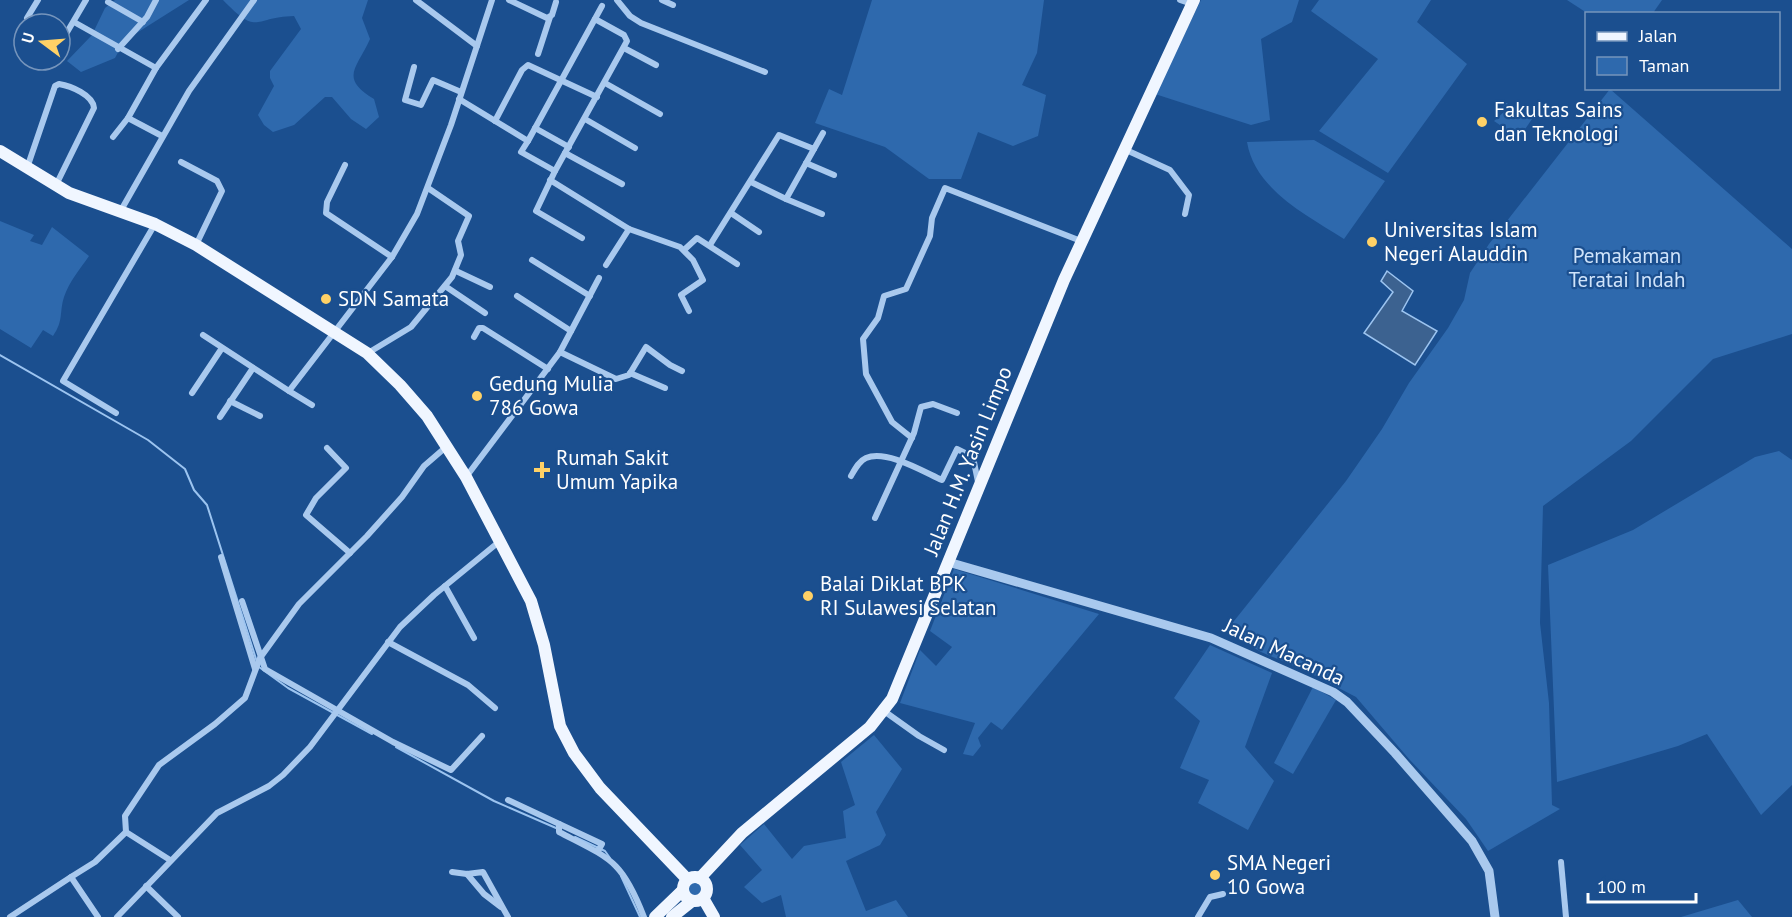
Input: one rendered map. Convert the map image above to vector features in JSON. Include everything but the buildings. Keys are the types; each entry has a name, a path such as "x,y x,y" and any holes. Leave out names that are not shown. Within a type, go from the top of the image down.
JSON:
{"main road":[{"name":"Jalan H.M. Yasin Limpo","path":"655,917 742,833 858,737 884,711 898,685 1081,241 1189,1"},
{"path":"0,150 55,186 80,199 155,224 196,245 367,353 416,402 466,477 501,540 536,614 560,726 566,739 590,777 690,882 707,887 698,899 672,917"},
{"path":"690,882 687,898 698,899 714,917"}],"street":[{"path":"72,25 86,0"},
{"path":"118,49 143,22 156,0"},
{"path":"113,137 128,118 156,68 206,0"},
{"path":"120,212 189,91 254,0"},
{"path":"416,0 477,46"},
{"path":"289,391 392,257 417,214 492,0"},
{"path":"509,0 545,18 550,17"},
{"path":"617,0 630,16 640,22 765,72"},
{"path":"662,0 673,5"},
{"path":"108,2 143,22"},
{"path":"538,54 556,2"},
{"path":"555,171 521,152 602,6"},
{"path":"582,238 536,211 550,180 624,48 626,36 595,19"},
{"path":"74,22 118,49 156,68"},
{"path":"624,48 656,65"},
{"path":"495,121 525,66 531,65 597,97"},
{"path":"414,67 405,100 421,105 433,80 528,141"},
{"path":"605,83 660,114"},
{"path":"27,168 55,86 66,85 81,93 90,99 94,108 55,186"},
{"path":"128,118 162,136"},
{"path":"585,119 635,148"},
{"path":"535,128 622,184"},
{"path":"786,200 823,133"},
{"path":"710,245 780,134 814,149"},
{"path":"1124,149 1170,170 1189,195 1185,214"},
{"path":"182,162 217,181 222,191 196,245"},
{"path":"806,163 834,175"},
{"path":"345,165 327,202 326,213 392,257"},
{"path":"550,180 628,229 684,250 703,277 702,281 680,297 688,311"},
{"path":"751,182 786,200 822,214"},
{"path":"367,353 411,327 456,271 461,255 458,241 469,216 428,188"},
{"path":"912,438 892,422 866,374 863,339 878,318 884,296 906,289 930,236 932,218 945,188 1081,241"},
{"path":"731,213 759,232"},
{"path":"116,412 63,381 155,224"},
{"path":"606,265 628,229"},
{"path":"684,250 695,238 710,245 737,264"},
{"path":"531,260 590,296"},
{"path":"456,271 490,287"},
{"path":"466,477 560,352 599,279"},
{"path":"445,286 485,313"},
{"path":"517,296 571,331"},
{"path":"474,337 479,328 483,328 548,369"},
{"path":"203,335 312,405"},
{"path":"560,352 616,379 630,373 646,347 682,371"},
{"path":"192,393 222,348"},
{"path":"220,417 253,368"},
{"path":"630,373 665,388"},
{"path":"230,401 260,417"},
{"path":"875,518 912,438 919,410 924,405 940,405 957,413"},
{"path":"10,917 95,862 126,832 125,816 159,765 215,724 245,698 258,664 308,593 350,553 402,496 424,466 446,447"},
{"path":"327,448 346,468 316,498 306,515 350,553"},
{"path":"851,476 864,459 872,456 902,461 942,480 957,449 973,457 979,485"},
{"path":"117,917 217,813 269,786 283,775 310,747 406,621 501,540"},
{"path":"221,557 258,664 268,671 336,712 451,770 482,736"},
{"name":"Jalan Macanda","path":"948,562 1211,638 1333,692 1347,702 1388,745 1472,841 1490,871 1495,917"},
{"path":"445,586 474,638"},
{"path":"242,601 258,664"},
{"path":"388,642 468,685 495,708"},
{"path":"884,711 919,736 944,750"},
{"path":"508,800 600,848 623,872 644,917"},
{"path":"126,832 170,860"},
{"path":"1561,862 1566,917"},
{"path":"452,872 467,874 483,872 508,917"},
{"path":"467,874 484,894 503,908"},
{"path":"71,877 98,917"},
{"path":"146,886 178,917"},
{"path":"1198,917 1210,897 1223,894"}],"green space":[{"path":"115,0 189,0 124,41 115,58 81,72 72,65 72,56 92,35 105,8"},
{"path":"223,0 368,0 362,18 370,39 356,65 354,78 356,85 374,99 379,117 366,129 351,119 332,97 325,97 294,125 273,132 264,125 258,115 274,86 270,78 270,71 301,29 294,16 250,22"},
{"path":"872,0 1044,0 1037,53 1022,85 1046,95 1038,136 1013,146 978,132 961,179 929,179 885,147 815,123 829,89 842,95"},
{"path":"1201,0 1299,0 1292,22 1261,39 1270,120 1251,125 1155,94"},
{"path":"1319,0 1431,0 1417,22 1467,64 1388,173 1319,131 1378,59 1311,11"},
{"path":"1567,0 1662,0 1654,12 1585,12"},
{"name":"Pemakaman Teratai Indah","path":"1611,90 1792,249 1792,334 1713,359 1631,441 1543,506 1540,623 1549,703 1552,805 1560,809 1488,851 1466,819 1409,759 1356,697 1308,672 1261,652 1226,631 1346,481 1382,429 1409,383 1448,328 1464,300 1470,273 1489,244"},
{"path":"1505,102 1532,119 1519,138 1494,121 1505,111 1502,108"},
{"path":"1314,140 1385,181 1344,239 1299,210 1271,187 1260,174 1252,159 1247,142"},
{"path":"0,221 34,235 30,241 42,245 52,227 89,256 66,291 59,325 53,336 43,330 31,348 0,329"},
{"path":"1779,451 1792,460 1792,785 1761,815 1707,734 1678,746 1557,782 1548,565 1633,530 1755,457"},
{"path":"954,569 1099,614 1002,730 991,722 978,738 981,746 973,756 963,754 975,723 900,703 920,650 936,666 952,647 930,631"},
{"path":"1210,645 1272,673 1245,747 1274,781 1248,830 1198,803 1209,780 1180,768 1200,721 1174,698"},
{"path":"1313,687 1336,700 1293,774 1274,763"},
{"path":"874,735 902,769 876,812 886,835 880,845 846,861 866,911 896,900 908,917 786,917 781,895 762,903 744,887 762,870 740,845 764,824 792,859 804,846 846,838 843,811 855,805 841,762"},
{"path":"695,876 700,877 706,883 706,893 700,899 695,900 690,899 684,893 683,888 684,883 690,877"},
{"path":"1738,900 1752,917 1681,917"}],"shaded area":[{"path":"1387,271 1413,291 1402,311 1437,331 1415,365 1364,333 1393,292 1381,281"}],"waterway":[{"path":"0,355 148,440 185,469 194,490 207,505 257,662"},
{"path":"259,667 288,688 372,734"},
{"path":"396,747 494,801 556,828"},
{"path":"575,837 605,851 610,858"},
{"path":"621,876 640,917"}],"place":[{"name":"Fakultas Sains dan Teknologi","path":"1482,122"},
{"name":"Universitas Islam Negeri Alauddin","path":"1372,242"},
{"name":"SDN Samata","path":"326,299"},
{"name":"Gedung Mulia 786 Gowa","path":"477,396"},
{"name":"Rumah Sakit Umum Yapika","path":"542,470"},
{"name":"Balai Diklat BPK RI Sulawesi Selatan","path":"808,596"},
{"name":"SMA Negeri 10 Gowa","path":"1215,875"}]}
